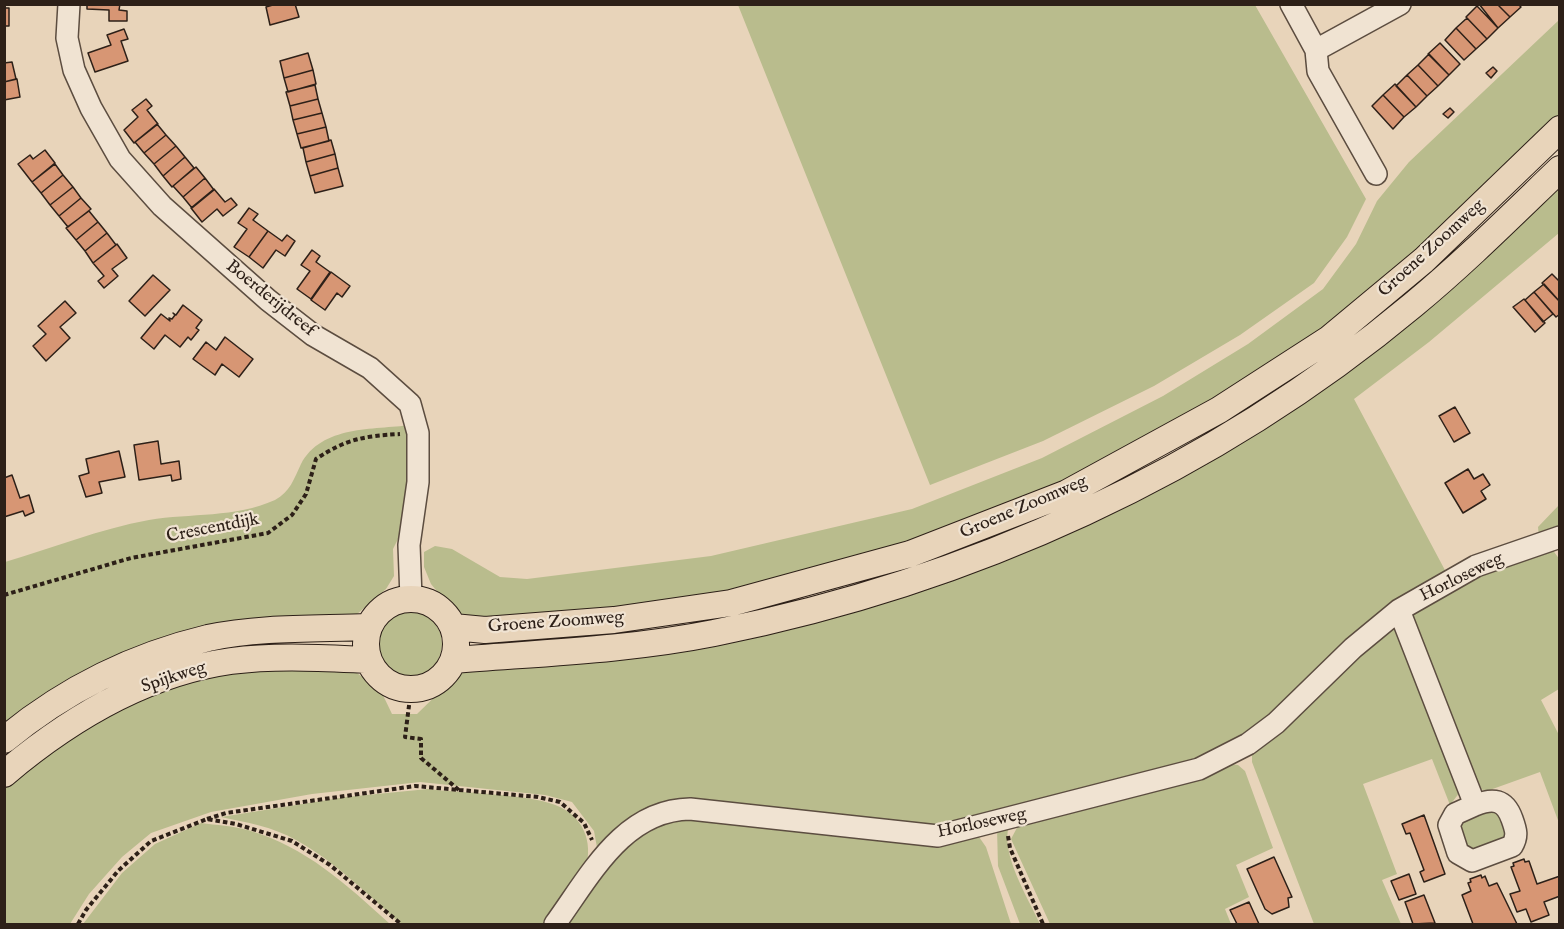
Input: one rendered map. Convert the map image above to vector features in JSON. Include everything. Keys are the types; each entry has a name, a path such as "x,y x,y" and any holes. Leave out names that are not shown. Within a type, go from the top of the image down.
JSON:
{"main road":[{"name":"Groene Zoomweg","path":"453,627 485,630 614,620 732,603 910,554 1067,493 1219,410 1329,339 1424,260 1560,129"},
{"name":"Groene Zoomweg","path":"454,660 603,648 713,633 847,601 979,558 1065,522 1145,483 1294,394 1413,305 1560,169"},
{"path":"411,598 428,602 443,612 453,627 456,643 454,660 437,681 425,688 411,690 397,688 385,682 368,660 365,644 368,627 378,612 393,602 411,598"},
{"name":"Spijkweg","path":"4,740 28,720 72,691 114,670 189,644 209,638 286,630 368,627"},
{"name":"Spijkweg","path":"4,774 37,746 82,715 138,689 176,675 230,661 368,660"}],"street":[{"name":"Boerderijdreef","path":"69,4 67,38 74,70 91,108 120,159 162,206 259,292 313,335 370,368 410,404 418,433 418,482 409,545 411,598"},
{"path":"1291,4 1317,50 1318,71 1376,174"},
{"path":"1317,50 1400,4"},
{"name":"Horloseweg","path":"555,924 627,831 649,817 676,809 938,836 1199,769 1232,753 1276,723 1353,648 1399,610 1476,566 1559,538"},
{"name":"Horloseweg","path":"1399,610 1475,805"}],"path":[{"name":"Crescentdijk","path":"4,595 131,558 268,533 292,515 306,494 316,459 337,445 357,438 418,433"},
{"path":"411,690 405,736 421,739 421,758 460,790"},
{"path":"78,924 86,910 118,871 151,841 226,813 415,786 538,797 560,802 585,823 591,834 597,867"},
{"path":"1012,818 1008,843 1043,924"},
{"path":"207,819 236,824 292,841 330,865 401,924"}],"green space":[{"path":"738,5 1255,5 1366,199 1347,237 1314,283 1240,335 1154,386 1043,441 930,485"},
{"path":"1559,20 1559,121 1432,240 1325,331 1214,405 1065,485 906,547 729,594 608,613 471,621 450,607 431,584 424,567 424,552 435,546 452,549 500,577 527,579 711,556 912,509 1042,458 1163,396 1248,344 1323,289 1356,244 1377,201 1409,162"},
{"path":"1559,180 1559,233 1429,342 1354,399 1447,574 1271,719 1199,761 948,828 693,803 598,853 594,831 572,802 545,795 420,782 312,794 211,812 151,833 122,857 89,894 70,924 5,924 5,782 47,748 154,689 246,666 349,667 381,691 392,714 417,714 455,677 468,670 895,595 1208,454"},
{"path":"411,425 407,521 393,549 394,576 386,589 356,615 226,631 5,730 5,562 130,524 260,506 275,500 284,493 310,451 322,442 335,436 365,429"},
{"path":"1559,505 1559,531 1539,537 1538,527"},
{"path":"1552,549 1560,560 1559,689 1541,700 1559,735 1559,823 1540,772 1487,791 1480,789 1412,615 1450,586"},
{"path":"403,611 415,611 427,616 437,626 442,644 440,657 427,672 415,677 403,677 391,672 381,662 376,650 376,638 381,626 391,616"},
{"path":"1393,626 1400,631 1460,792 1450,805 1432,759 1363,784 1397,874 1382,880 1401,924 1314,924 1252,762 1252,754 1258,745"},
{"path":"1231,764 1238,765 1245,771 1273,848 1236,865 1249,897 1225,909 1231,924 1050,924 1011,839 1019,824"},
{"path":"428,789 533,799 560,807 576,819 586,835 587,863 577,886 546,924 401,924 338,869 296,840 269,828 221,817 346,797"},
{"path":"1488,808 1502,813 1506,841 1467,851 1458,822"},
{"path":"663,818 977,834 986,847 1011,924 562,924 612,858"},
{"path":"201,823 248,830 288,846 341,881 390,924 83,924 122,873 155,844"},
{"path":"1009,826 1008,849 1012,862 1040,924 1020,924 998,866 997,829"}],"building":[{"path":"87,4 120,4 119,10 127,11 127,21 109,21 109,10 87,9"},
{"path":"276,4 295,4 299,17 270,25 266,7"},
{"path":"1479,4 1497,4 1510,17 1498,28"},
{"path":"1497,4 1518,4 1521,7 1510,17"},
{"path":"1477,6 1498,28 1487,39 1466,17"},
{"path":"4,8 9,8 9,26 4,26"},
{"path":"1467,18 1487,39 1476,49 1456,28"},
{"path":"1456,28 1476,49 1464,60 1445,40"},
{"path":"124,29 128,39 121,41 128,61 95,72 88,53 111,45 107,35"},
{"path":"1440,43 1460,64 1449,75 1428,54"},
{"path":"308,53 313,70 284,78 280,61"},
{"path":"1429,54 1449,75 1438,86 1418,65"},
{"path":"12,62 16,79 4,82 4,63"},
{"path":"1418,65 1438,86 1427,96 1407,75"},
{"path":"1493,67 1497,71 1491,78 1486,73"},
{"path":"313,70 316,84 288,92 284,78"},
{"path":"1407,75 1427,96 1416,107 1396,86"},
{"path":"17,79 20,97 4,100 4,82"},
{"path":"1395,84 1416,107 1404,117 1383,95"},
{"path":"315,85 318,99 290,106 286,92"},
{"path":"1383,95 1404,117 1393,129 1372,106"},
{"path":"146,99 152,106 147,110 158,124 134,143 124,130 138,117 132,110"},
{"path":"318,99 322,113 293,120 290,106"},
{"path":"1450,108 1454,112 1448,118 1443,114"},
{"path":"322,113 326,127 297,134 293,120"},
{"path":"157,124 166,135 144,153 135,142"},
{"path":"326,127 329,141 301,148 297,134"},
{"path":"166,135 176,146 154,164 144,153"},
{"path":"331,140 335,154 306,162 303,148"},
{"path":"176,146 185,157 163,176 154,164"},
{"path":"45,150 55,163 32,182 18,164 30,155 33,159"},
{"path":"335,154 338,168 310,176 306,162"},
{"path":"185,157 194,168 172,187 163,176"},
{"path":"55,164 63,175 41,193 32,182"},
{"path":"196,167 205,178 183,197 173,186"},
{"path":"338,168 343,186 315,193 310,176"},
{"path":"63,175 73,187 50,205 41,193"},
{"path":"205,178 214,190 192,208 183,197"},
{"path":"73,187 81,198 59,216 50,205"},
{"path":"214,189 225,202 231,198 237,205 223,216 217,209 202,222 191,208"},
{"path":"81,198 91,209 68,227 59,216"},
{"path":"249,208 258,214 253,220 268,231 249,257 234,247 247,229 238,223"},
{"path":"89,211 98,222 76,240 66,228"},
{"path":"98,222 107,233 85,251 76,240"},
{"path":"268,231 282,241 287,235 295,241 285,256 276,250 263,268 249,257"},
{"path":"107,233 116,245 93,263 85,251"},
{"path":"117,244 127,258 112,269 118,276 104,288 98,281 104,276 93,263"},
{"path":"312,250 320,256 316,262 330,272 311,299 297,289 310,271 301,265"},
{"path":"331,272 350,286 342,297 337,293 325,310 311,300"},
{"path":"1552,274 1560,282 1560,302 1542,283"},
{"path":"153,275 170,290 145,316 129,301"},
{"path":"1544,284 1560,302 1560,314 1556,317 1534,292"},
{"path":"1534,292 1553,314 1543,322 1525,300"},
{"path":"1524,299 1545,323 1535,332 1513,307"},
{"path":"65,301 76,313 60,327 70,338 46,361 33,346 46,334 38,326"},
{"path":"183,305 202,320 196,328 199,330 191,340 188,337 180,347 165,335 154,349 141,338 161,314 170,321 169,318 172,319 175,315 173,313 176,315"},
{"path":"225,337 253,359 239,377 222,364 215,375 193,359 206,342 216,350"},
{"path":"1455,407 1470,433 1454,442 1439,416"},
{"path":"158,441 161,464 179,461 181,479 172,481 171,475 139,480 134,445"},
{"path":"119,451 125,477 99,482 102,493 86,497 79,476 89,473 86,459"},
{"path":"1468,469 1474,479 1483,474 1490,485 1481,491 1486,499 1463,513 1445,483"},
{"path":"12,475 20,498 29,495 34,512 25,516 23,511 4,517 4,478"},
{"path":"1424,815 1445,874 1424,882 1420,872 1424,870 1410,833 1406,834 1402,824"},
{"path":"1274,857 1292,897 1288,898 1289,907 1272,914 1265,909 1247,869"},
{"path":"1524,859 1525,862 1529,861 1537,884 1560,876 1560,896 1544,902 1549,915 1531,922 1526,909 1517,912 1510,894 1520,891 1511,867 1514,866 1513,863"},
{"path":"1409,874 1416,894 1399,900 1391,881"},
{"path":"1481,875 1482,878 1485,876 1489,886 1497,883 1517,924 1473,924 1462,895 1471,891 1468,883 1471,882 1470,879"},
{"path":"1424,895 1435,923 1413,924 1405,902"},
{"path":"1249,902 1259,924 1237,924 1230,910"}]}
